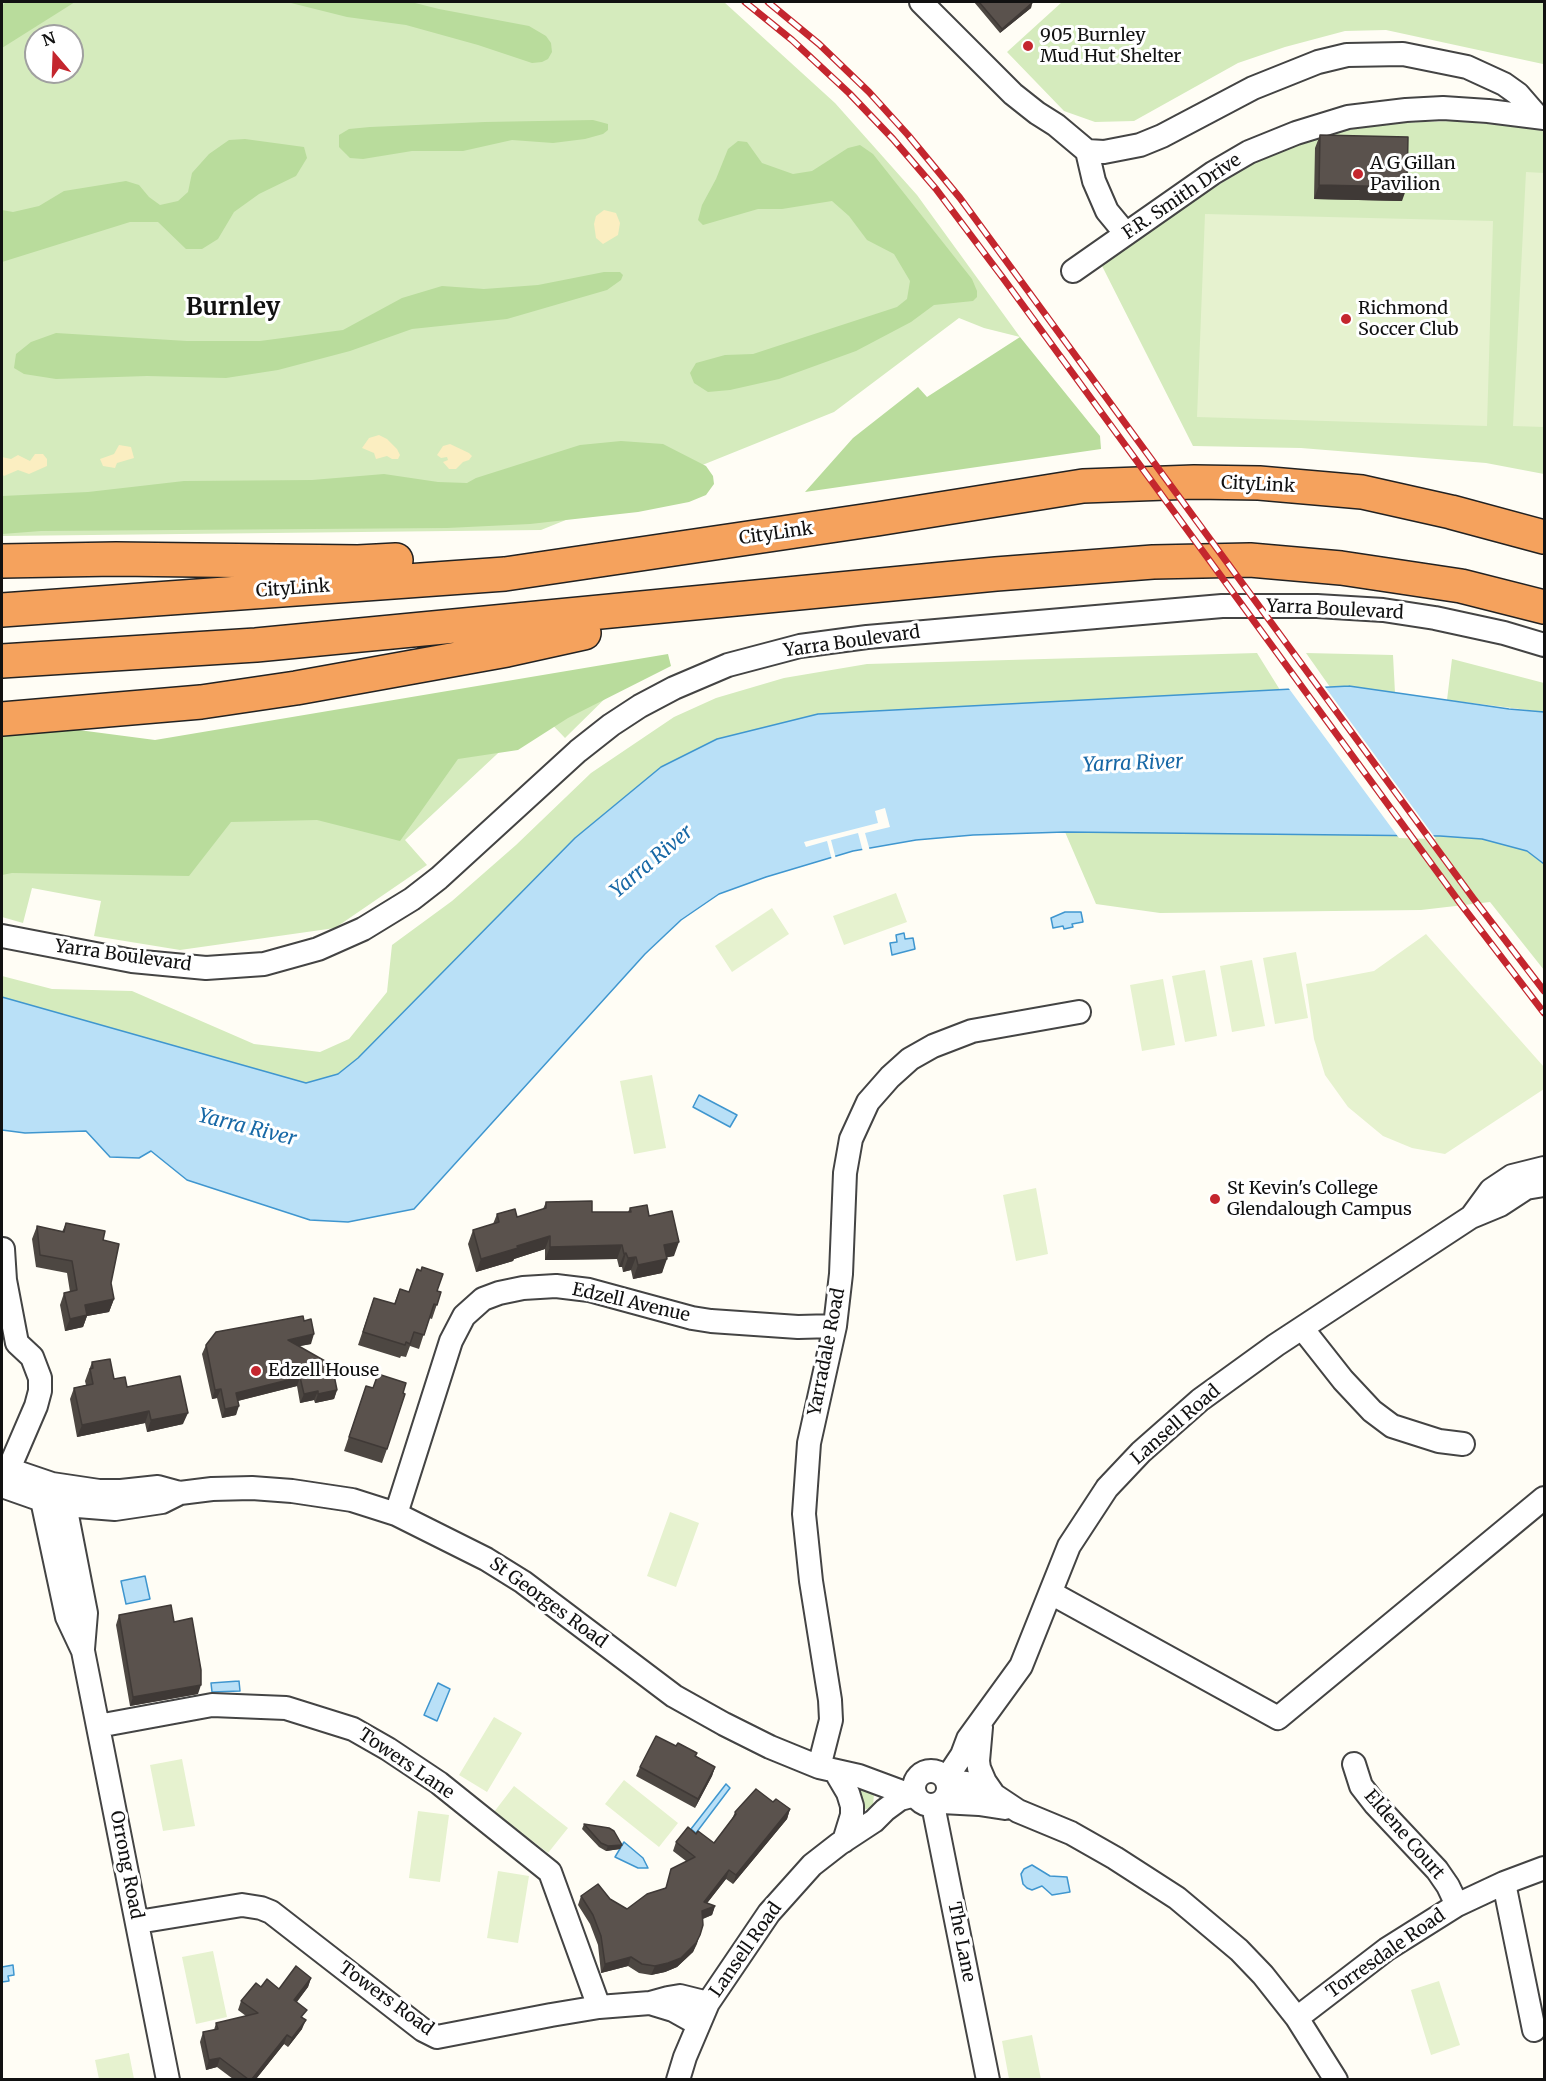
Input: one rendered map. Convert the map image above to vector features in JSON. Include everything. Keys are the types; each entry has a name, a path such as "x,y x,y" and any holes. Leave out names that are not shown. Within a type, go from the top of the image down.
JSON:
{"highway":[{"name":"CityLink","path":"2,610 505,574 1083,486 1194,482 1259,483 1362,492 1545,537"},
{"path":"2,561 116,559 358,562 494,554 877,519"},
{"path":"2,661 256,645 1019,572 1153,562 1250,560 1341,568 1461,586 1545,607"},
{"path":"2,719 201,702 296,688 507,650 729,600"}],"street":[{"path":"921,2 1013,94 1087,151 1104,152 1140,145 1162,136 1252,88 1318,62 1347,55 1403,54 1467,67 1504,84 1518,94 1541,118"},
{"name":"F.R. Smith Drive","path":"1073,271 1213,172 1249,152 1296,133 1340,119 1375,113 1443,108 1541,118"},
{"path":"1087,151 1094,181 1107,211 1126,234"},
{"name":"Yarra Boulevard","path":"2,936 122,959 195,967 264,964 318,949 363,929 421,892 578,751 640,705 728,665 810,644 1222,606 1317,606 1383,610 1436,618 1545,645"},
{"name":"Yarradale Road","path":"827,1769 831,1720 830,1700 811,1581 804,1514 809,1443 835,1326 841,1274 845,1173 850,1139 868,1102 910,1059 951,1038 972,1031 1079,1012"},
{"name":"Lansell Road","path":"1471,1217 1491,1190 1512,1176 1545,1168"},
{"name":"Lansell Road","path":"678,2079 708,2003 769,1913 812,1865 874,1821 890,1819 931,1789 962,1755 975,1730 1021,1666 1069,1546 1107,1488 1142,1452 1200,1400 1302,1328 1471,1217 1500,1205 1526,1188 1545,1185"},
{"path":"3,1249 5,1280 17,1342 32,1357 40,1378 40,1391 36,1406 3,1477"},
{"name":"Edzell Avenue","path":"396,1514 451,1341 464,1316 483,1299 523,1288 556,1286 589,1290 711,1321 798,1328 835,1326"},
{"path":"1302,1328 1343,1380 1372,1411 1392,1426 1439,1441 1463,1444"},
{"name":"St Georges Road","path":"3,1477 47,1492 121,1491 158,1487 180,1493"},
{"name":"St Georges Road","path":"65,1505 115,1509 162,1502 180,1493 252,1488 352,1500 396,1514 486,1558 523,1582 674,1696 770,1747 827,1769 859,1776 888,1788 931,1789 966,1783 994,1795 1018,1810 1071,1833 1116,1858 1177,1898 1239,1950 1263,1975 1297,2018 1336,2079"},
{"name":"Orrong Road","path":"47,1492 65,1505 86,1613 83,1651"},
{"name":"Orrong Road","path":"47,1492 67,1617 83,1651 168,2079"},
{"path":"1051,1593 1278,1718 1545,1498"},
{"name":"Towers Lane","path":"98,1726 212,1705 286,1708 353,1729 388,1749 438,1783 550,1872 599,2007"},
{"path":"975,1730 979,1768 994,1795"},
{"name":"Eldene Court","path":"1354,1764 1361,1786 1437,1870 1457,1905"},
{"path":"827,1769 848,1793 852,1806 852,1815 844,1841"},
{"name":"St Georges Road","path":"931,1789 979,1804 1018,1810"},
{"name":"The Lane","path":"931,1789 988,2079"},
{"name":"Torresdale Road","path":"1297,2018 1387,1949 1457,1905 1504,1883 1545,1868"},
{"path":"1504,1883 1534,2030"},
{"name":"Towers Road","path":"138,1922 242,1905 261,1908 271,1912 423,2030 438,2037 551,2014 650,2003 680,1996 708,2003"},
{"name":"Towers Road","path":"650,2003 674,2010 698,2024"}],"green space":[{"path":"2,2 724,2 835,103 917,195 1020,337 984,328 959,318 834,412 541,530 2,536"},
{"path":"6,2 75,2 40,24 24,24 24,34 2,48 2,6"},
{"path":"287,2 411,2 529,26 546,36 551,43 552,52 548,59 532,63 406,25 347,17"},
{"path":"1062,2 1544,2 1544,58 1543,64 1386,30 1345,31 1285,47 1238,63 1134,121 1095,122 1064,111 1007,52"},
{"path":"593,120 608,124 608,130 603,134 585,139 553,143 512,140 463,151 412,151 363,159 350,158 339,147 339,135 349,129 485,122"},
{"path":"1453,121 1544,129 1544,474 1486,463 1301,448 1193,446 1099,260 1255,162 1329,133 1395,123"},
{"path":"245,139 304,147 307,158 296,176 259,194 234,212 218,239 202,249 186,249 158,222 130,222 2,262 2,210 13,212 39,206 64,191 126,181 139,185 160,205 178,201 188,192 192,173 209,154 229,140"},
{"path":"738,141 747,142 762,163 793,174 812,171 848,148 860,145 873,154 972,279 977,297 973,301 934,305 911,322 856,351 779,379 730,390 708,392 694,383 690,373 696,363 725,355 753,354 897,307 907,299 910,281 894,254 867,240 849,216 832,201 782,209 758,209 703,225 698,220 702,205 728,149"},
{"path":"1526,172 1544,173 1544,427 1513,426"},
{"name":"Richmond Soccer Club","path":"1205,214 1493,221 1487,426 1197,417"},
{"path":"604,272 620,272 623,275 621,280 607,290 507,319 412,329 350,351 278,370 226,378 147,376 56,379 24,374 14,368 16,354 31,342 56,333 187,341 260,341 343,330 402,298 442,286 484,289 538,285"},
{"path":"1020,337 1100,436 1101,449 805,492 853,438 918,387 927,397"},
{"path":"621,441 663,444 706,466 713,476 714,484 706,495 689,502 638,512 530,524 447,528 41,531 2,534 2,496 88,492 184,481 312,480 384,474 438,482 467,483 476,478 580,445"},
{"path":"1257,653 1280,690 818,714 661,767 575,838 358,1058 338,1074 306,1083 2,997 2,976 52,989 132,991 254,1044 320,1052 349,1039 387,992 392,945 452,901 516,845 591,773 674,717 716,698 784,678 867,664"},
{"path":"1306,653 1393,655 1395,693 1349,686 1330,687"},
{"path":"668,654 671,666 568,718 518,750 458,759 400,841 317,820 231,822 189,876 12,873 2,875 2,729 48,726 155,740"},
{"path":"1452,659 1544,683 1544,712 1447,700"},
{"path":"632,672 565,738 541,713 405,840 427,865 335,928 180,950 94,936 101,901 32,888 23,923 2,917 2,762 192,745"},
{"path":"1065,832 1440,836 1482,839 1527,851 1544,864 1544,970 1490,902 1421,910 1160,913 1096,904"},
{"path":"896,893 907,922 844,945 833,916"},
{"path":"772,908 789,934 732,972 715,946"},
{"path":"1426,934 1544,1067 1544,1089 1445,1154 1412,1148 1383,1136 1348,1107 1325,1075 1314,1039 1306,984 1374,971"},
{"path":"1296,952 1308,1018 1275,1024 1263,958"},
{"path":"1252,960 1265,1026 1232,1032 1220,966"},
{"path":"1205,970 1217,1036 1185,1042 1172,976"},
{"path":"1163,979 1175,1045 1142,1051 1130,985"},
{"path":"652,1075 666,1148 634,1154 620,1081"},
{"path":"1036,1188 1048,1254 1016,1261 1003,1195"},
{"path":"670,1512 699,1523 676,1587 647,1576"},
{"path":"494,1717 522,1733 487,1792 459,1775"},
{"path":"182,1759 195,1826 163,1831 150,1765"},
{"path":"624,1780 678,1823 659,1847 605,1804"},
{"path":"514,1786 568,1828 548,1853 494,1812"},
{"path":"853,1788 874,1793 873,1807 857,1812"},
{"path":"418,1811 449,1815 440,1882 409,1878"},
{"path":"498,1871 529,1876 518,1943 487,1938"},
{"path":"213,1951 227,2017 196,2024 182,1957"},
{"path":"1439,1981 1460,2045 1431,2055 1411,1990"},
{"path":"1032,2035 1041,2079 1009,2079 1002,2041"},
{"path":"129,2053 134,2079 99,2079 95,2060"}],"sand":[{"path":"604,210 616,213 620,223 618,235 603,244 596,238 594,224 596,216"},
{"path":"379,435 397,449 400,455 398,459 387,456 376,459 374,453 362,448 369,438"},
{"path":"450,444 472,456 456,469 449,469 443,462 448,460 447,457 441,458 437,455 443,446"},
{"path":"119,445 131,447 134,458 117,463 115,468 103,466 100,459 114,454"},
{"path":"35,454 43,454 47,459 47,466 29,474 18,470 4,476 2,474 2,457 11,459 18,455 30,461"}],"water":[{"name":"Yarra River","path":"1349,686 1544,712 1544,864 1527,851 1482,839 1440,836 1065,832 973,835 916,840 853,851 766,877 719,894 681,920 645,954 414,1209 348,1222 310,1220 187,1180 151,1151 139,1158 110,1157 86,1131 25,1133 2,1130 2,997 306,1083 338,1074 358,1058 575,838 661,767 717,739 818,714"},
{"path":"1065,912 1081,912 1083,922 1072,924 1073,927 1064,929 1063,926 1053,928 1051,918"},
{"path":"904,933 905,939 913,938 915,949 892,955 890,943 897,942 896,935"},
{"path":"699,1095 737,1115 730,1127 693,1107"},
{"path":"145,1576 150,1599 126,1604 121,1581"},
{"path":"239,1681 240,1691 212,1692 211,1683"},
{"path":"438,1683 450,1689 437,1721 424,1715"},
{"path":"726,1784 730,1788 696,1833 691,1829"},
{"path":"624,1842 643,1858 648,1868 638,1868 615,1857"},
{"path":"1032,1865 1050,1876 1067,1877 1070,1892 1052,1895 1042,1886 1032,1890 1027,1888 1023,1884 1021,1874 1024,1869"},
{"path":"13,1965 14,1975 8,1976 9,1981 2,1982 2,1967"}],"pier":[{"path":"1323,684 1436,839 1399,838 1287,686"},
{"path":"885,808 890,827 865,833 870,851 863,852 858,833 831,840 836,859 832,860 827,841 806,847 804,842 878,823 875,811"}],"building":[{"path":"979,2 1031,2 1032,3 1002,29"},
{"name":"A G Gillan Pavilion","path":"1320,135 1408,137 1407,187 1319,185"},
{"path":"592,1201 592,1212 631,1212 630,1208 647,1205 649,1216 672,1211 679,1242 664,1245 667,1259 638,1265 636,1257 628,1258 626,1253 624,1254 622,1245 550,1247 550,1236 481,1259 473,1230 499,1222 497,1214 515,1209 517,1217 546,1208 546,1202"},
{"path":"66,1223 105,1231 103,1240 119,1244 111,1283 114,1299 85,1305 87,1315 70,1319 64,1293 77,1290 72,1261 40,1255 37,1226 64,1232"},
{"path":"422,1267 443,1274 437,1291 441,1292 437,1305 434,1304 424,1335 414,1332 410,1344 406,1342 405,1345 363,1332 374,1298 395,1304 400,1289 409,1292 417,1269 421,1271"},
{"name":"Edzell House","path":"303,1316 304,1321 311,1319 314,1334 288,1340 332,1365 337,1390 304,1394 300,1377 236,1393 239,1406 225,1409 221,1389 215,1390 206,1345 216,1332"},
{"path":"110,1359 114,1379 125,1377 127,1387 180,1376 188,1413 151,1420 149,1411 82,1425 74,1388 93,1384 90,1369 93,1368 92,1362"},
{"path":"378,1374 406,1383 403,1393 405,1394 387,1449 349,1437 366,1386 373,1388"},
{"path":"171,1605 174,1622 192,1618 201,1670 201,1685 133,1697 119,1615"},
{"path":"656,1736 676,1746 678,1743 697,1753 695,1756 715,1767 698,1799 640,1767"},
{"path":"756,1789 773,1802 776,1799 790,1809 736,1875 729,1870 704,1902 715,1906 702,1911 703,1925 696,1943 681,1958 655,1966 642,1964 631,1957 605,1964 601,1936 593,1915 581,1896 598,1884 610,1899 627,1909 647,1894 666,1888 671,1869 695,1857 676,1842 688,1827 696,1834 698,1831 714,1843 736,1814 735,1812"},
{"path":"584,1824 609,1828 614,1831 622,1845 608,1846 601,1843"},
{"path":"296,1966 311,1978 294,2000 307,2010 301,2017 306,2020 292,2038 287,2035 252,2079 248,2079 220,2058 209,2060 203,2032 218,2029 216,2023 258,2013 241,2001 256,1983 261,1987 267,1979 279,1989"}],"railway":[{"path":"745,2 792,40 849,93 936,189 1460,903 1544,1013"},
{"path":"768,2 819,44 869,92 960,198 1473,898 1544,991"}],"place":[{"name":"905 Burnley Mud Hut Shelter","path":"1028,46"},
{"name":"A G Gillan Pavilion","path":"1358,174"},
{"name":"Richmond Soccer Club","path":"1346,319"},
{"name":"St Kevin's College Glendalough Campus","path":"1215,1199"},
{"name":"Edzell House","path":"256,1371"}],"district":[{"name":"Burnley","path":"233,308"}]}
